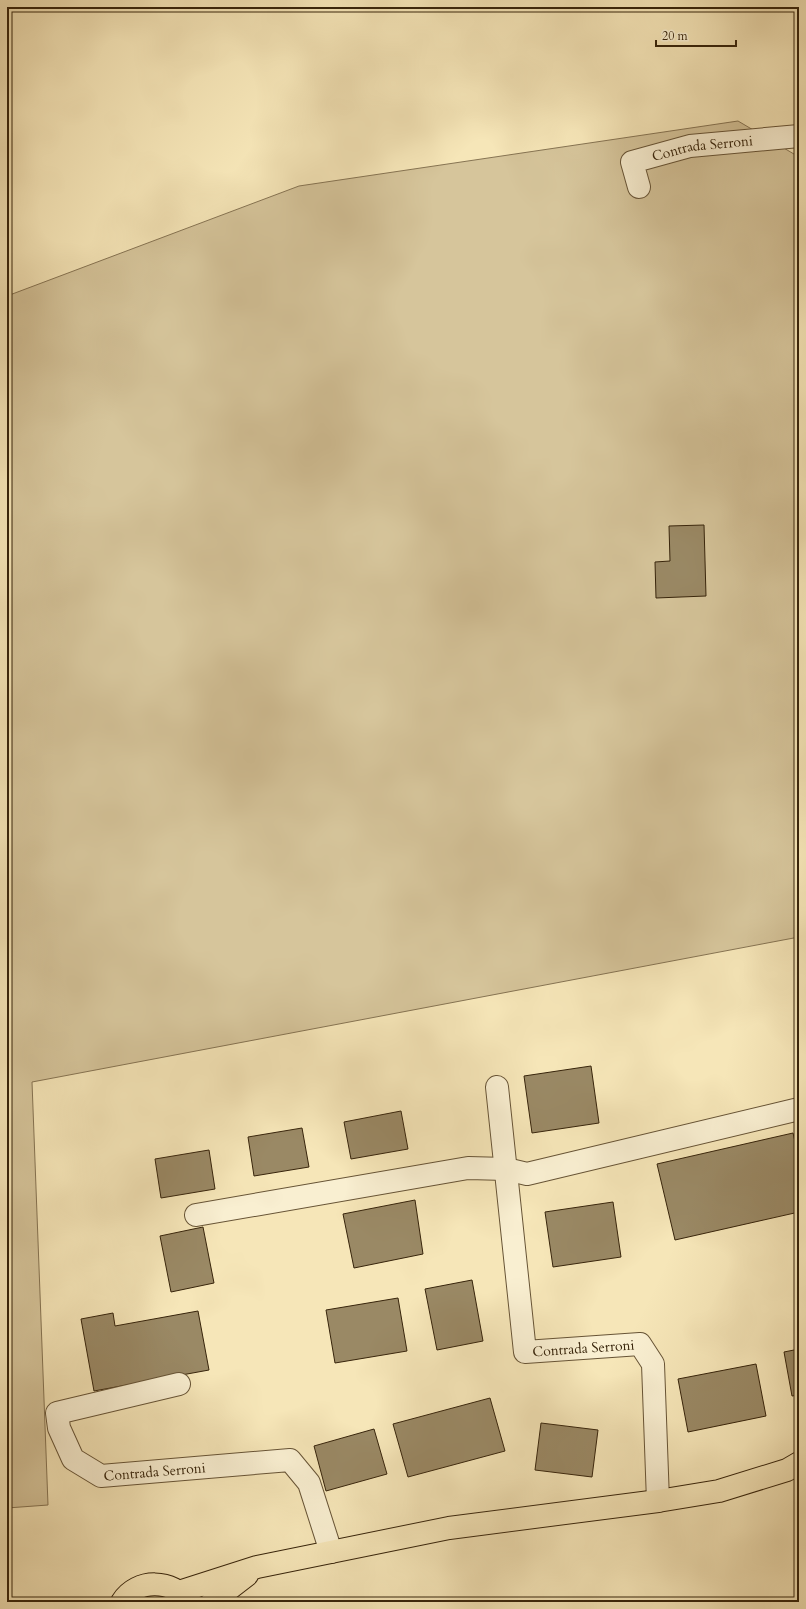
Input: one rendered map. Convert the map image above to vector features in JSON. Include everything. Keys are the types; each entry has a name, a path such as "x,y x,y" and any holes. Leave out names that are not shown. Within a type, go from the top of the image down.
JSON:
{"main road":[{"path":"122,1602 134,1590 144,1586 157,1584 168,1586 183,1597 257,1567 449,1528 720,1491 787,1470 799,1463"},
{"path":"212,1602 257,1567"}],"street":[{"name":"Contrada Serroni","path":"639,187 632,162 690,146 799,136"},
{"name":"Contrada Serroni","path":"497,1087 524,1352 640,1344 653,1364 658,1500"},
{"path":"196,1215 468,1168 506,1170 527,1174 799,1109"},
{"name":"Contrada Serroni","path":"179,1384 57,1413 59,1428 73,1459 101,1476 290,1460 310,1483 331,1552"}],"shaded area":[{"path":"738,121 799,157 799,937 32,1082 48,1505 7,1508 7,296 299,186"}],"building":[{"path":"704,525 706,596 656,598 655,562 670,561 669,526"},
{"path":"591,1066 599,1123 532,1133 524,1076"},
{"path":"401,1111 408,1149 351,1159 344,1122"},
{"path":"302,1128 309,1167 254,1176 248,1137"},
{"path":"793,1133 799,1159 799,1212 675,1240 657,1164"},
{"path":"209,1150 215,1189 161,1198 155,1159"},
{"path":"415,1200 423,1254 354,1268 343,1214"},
{"path":"613,1202 621,1257 553,1267 545,1212"},
{"path":"203,1227 214,1283 171,1292 160,1236"},
{"path":"472,1280 483,1341 437,1350 425,1289"},
{"path":"398,1298 407,1351 335,1363 326,1310"},
{"path":"198,1311 209,1370 94,1391 81,1319 113,1313 115,1326"},
{"path":"799,1349 799,1395 792,1396 784,1352"},
{"path":"756,1364 766,1416 688,1432 678,1379"},
{"path":"490,1398 505,1451 408,1477 393,1424"},
{"path":"541,1423 598,1430 592,1477 535,1470"},
{"path":"374,1429 387,1474 326,1491 314,1446"},
{"path":"744,1598 745,1602 708,1602"}]}
